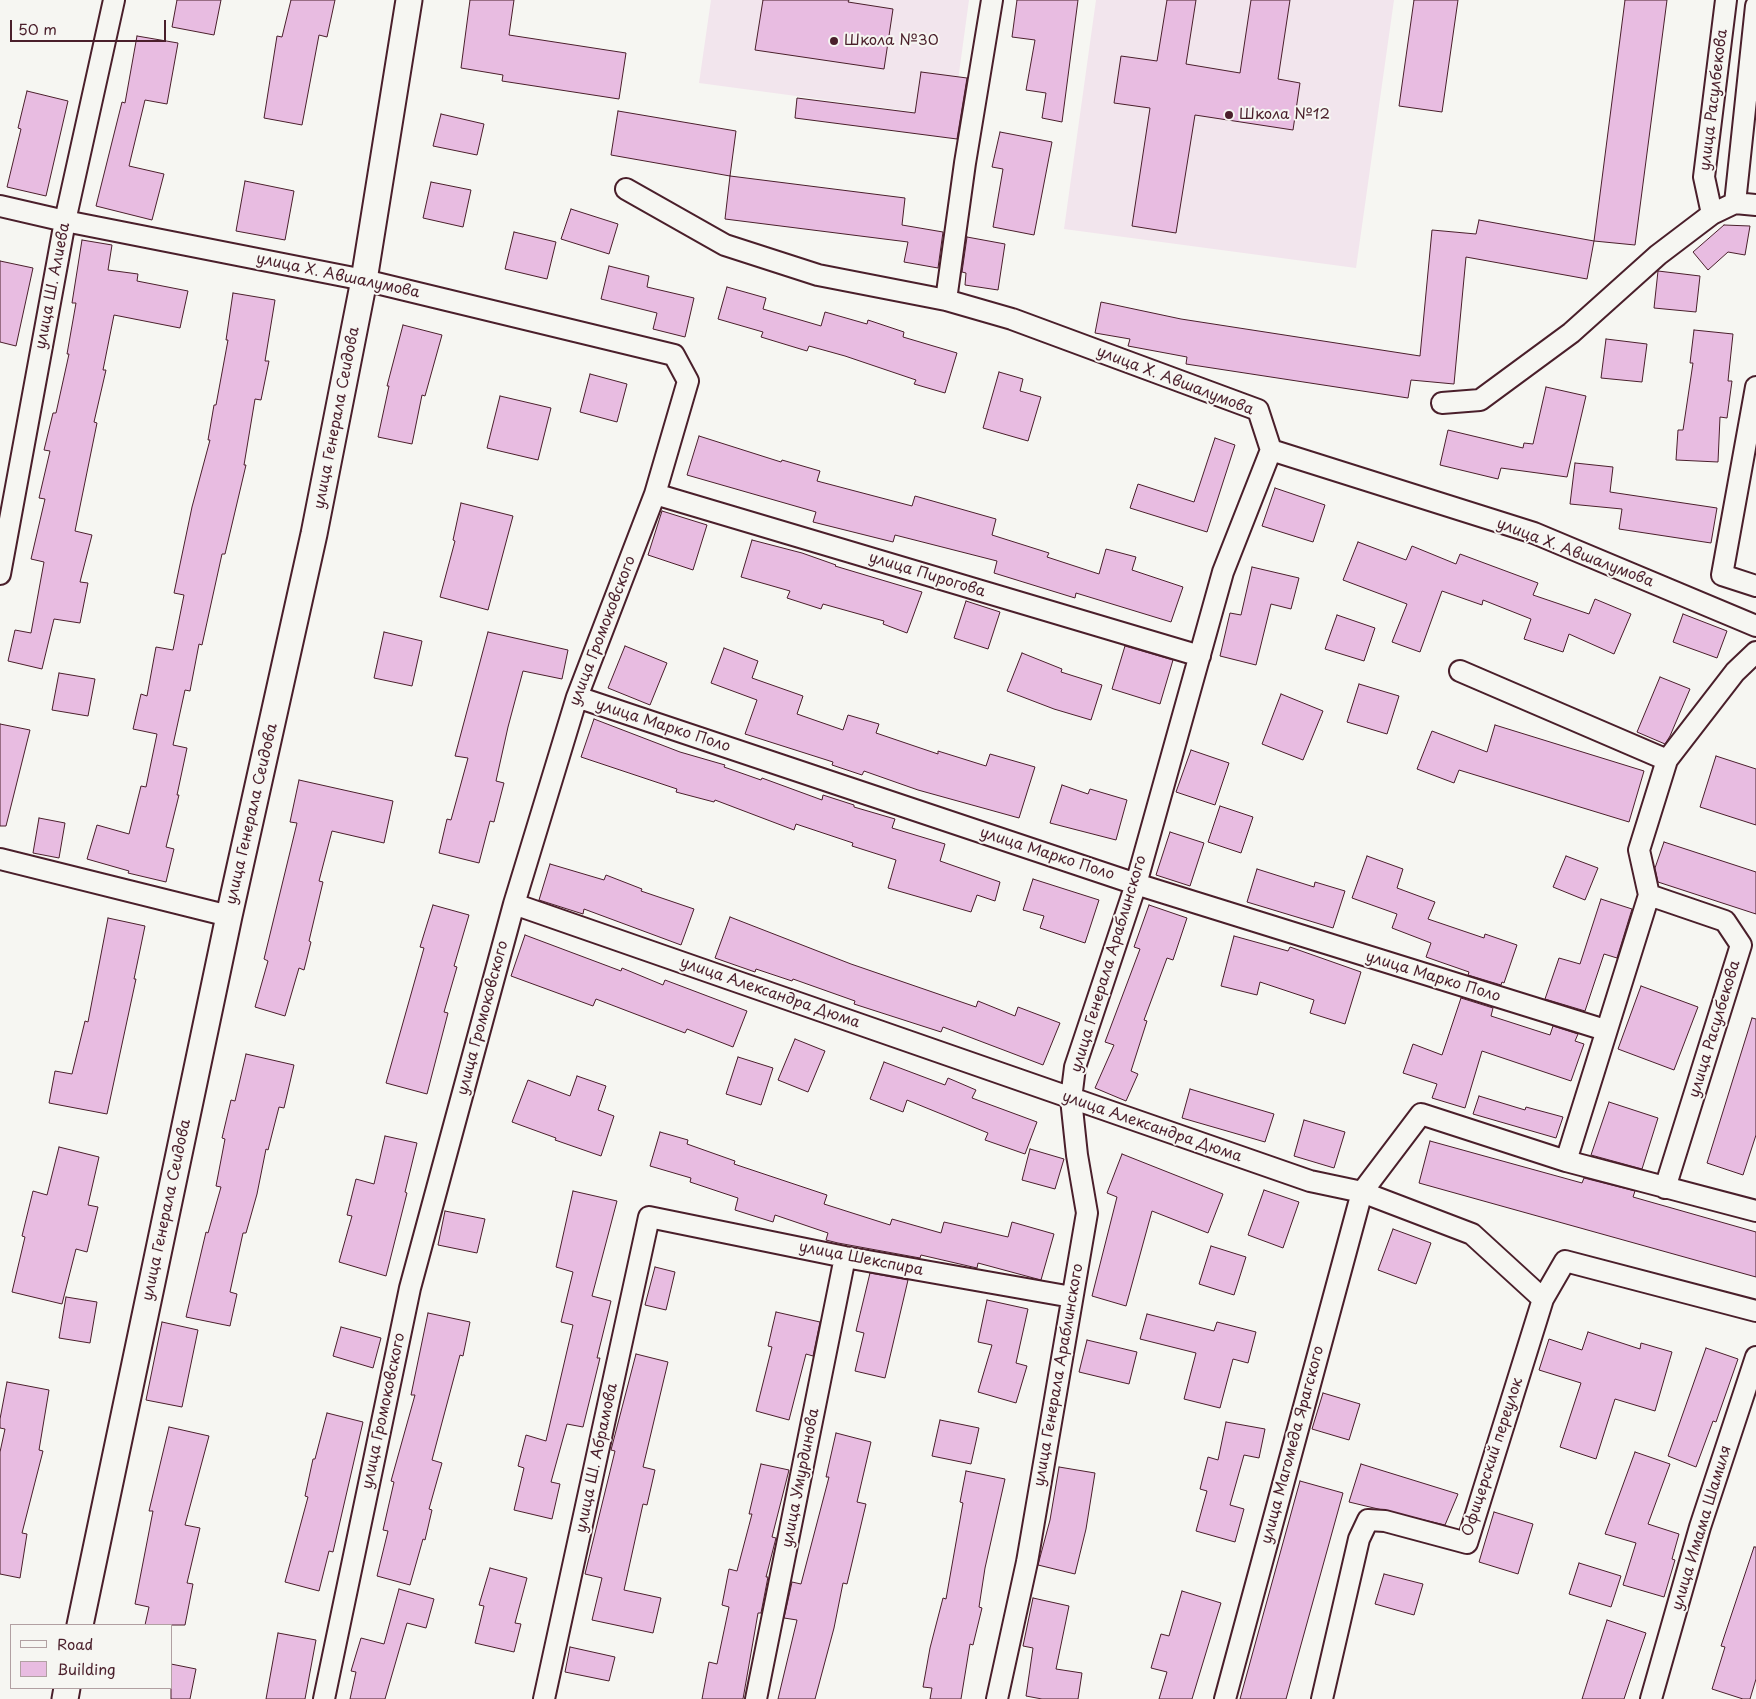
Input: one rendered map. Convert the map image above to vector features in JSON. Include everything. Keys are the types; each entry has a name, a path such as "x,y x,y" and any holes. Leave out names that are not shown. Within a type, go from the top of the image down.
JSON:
{"street":[{"name":"улица Ш. Алиева","path":"0,574 65,221 114,0"},
{"name":"улица Генерала Сеидова","path":"80,1624 229,916 314,534 364,280 409,0"},
{"path":"946,300 965,163 992,0"},
{"name":"улица Расулбекова","path":"1712,214 1704,177 1726,0"},
{"path":"1735,203 1756,6"},
{"name":"улица Х. Авшалумова","path":"626,189 725,245 818,275 946,300 1012,319 1258,410 1272,450 1534,533 1756,626"},
{"path":"1442,404 1480,400 1571,333 1658,255 1712,214 1735,203 1756,205"},
{"name":"улица Х. Авшалумова","path":"0,206 65,221 364,280 674,355"},
{"name":"улица Громоковского","path":"324,1699 410,1288 514,904 577,697 655,494 688,381 674,355"},
{"path":"1756,388 1722,575 1756,586"},
{"name":"улица Генерала Араблинского","path":"997,1699 1027,1562 1088,1212 1077,1155 1071,1099 1075,1067 1136,884 1223,572 1272,450"},
{"name":"улица Пирогова","path":"655,494 1200,656"},
{"path":"1566,1161 1605,1030 1649,895 1639,850 1667,760 1735,672 1756,652"},
{"path":"1460,671 1667,760"},
{"name":"улица Марко Поло","path":"577,697 1136,884 1605,1030"},
{"path":"0,858 229,916"},
{"name":"улица Расулбекова","path":"1649,895 1725,921 1741,945 1665,1188"},
{"name":"улица Александра Дюма","path":"514,904 1310,1181 1362,1192 1472,1234 1543,1298"},
{"path":"1362,1192 1421,1114 1566,1161 1756,1211"},
{"name":"улица Магомеда Ярагского","path":"1225,1699 1362,1192"},
{"name":"улица Шекспира","path":"649,1217 845,1257 1072,1297"},
{"name":"улица Ш. Абрамова","path":"544,1699 649,1217"},
{"name":"улица Умурдинова","path":"756,1699 845,1257"},
{"path":"1543,1298 1565,1260 1756,1312"},
{"name":"Офицерский переулок","path":"1322,1699 1359,1539 1368,1520 1385,1521 1467,1543 1543,1298"},
{"name":"улица Имама Шамиля","path":"1651,1699 1700,1527 1756,1357"}],"shaded area":[{"name":"Школа №30","path":"711,0 969,0 953,117 699,83"},
{"name":"Школа №12","path":"1096,0 1394,0 1356,268 1064,229"}],"building":[{"path":"177,0 221,0 214,35 172,27"},
{"path":"291,0 335,0 327,37 319,35 302,125 264,118 277,36 282,37"},
{"path":"470,0 514,0 509,35 626,53 619,99 502,81 503,75 461,68"},
{"path":"763,0 849,0 848,2 893,9 884,69 755,50"},
{"path":"1017,0 1078,0 1062,122 1042,118 1046,93 1026,90 1035,40 1012,37"},
{"path":"1167,0 1196,0 1186,64 1240,73 1251,0 1290,0 1278,79 1300,83 1293,130 1195,115 1176,233 1132,226 1150,108 1114,103 1121,56 1157,61"},
{"path":"1414,0 1458,0 1442,112 1399,106"},
{"path":"1625,0 1667,0 1635,245 1594,241"},
{"path":"137,36 178,43 167,104 145,100 129,166 164,174 152,220 96,206 122,102 125,103"},
{"path":"921,72 967,78 957,139 795,118 797,98 915,113"},
{"path":"27,91 68,101 46,196 7,187 21,129 18,128"},
{"path":"618,111 736,131 730,176 611,155"},
{"path":"441,114 484,124 477,155 433,146"},
{"path":"1000,132 1052,142 1034,235 993,227 1003,169 992,167"},
{"path":"730,176 905,198 902,225 943,232 938,268 904,262 908,242 725,219"},
{"path":"245,181 294,191 285,240 236,231"},
{"path":"431,182 471,190 463,227 423,218"},
{"path":"571,209 618,224 609,254 561,239"},
{"path":"1479,220 1594,241 1587,279 1466,257 1454,384 1411,380 1408,398 1186,364 1187,357 1128,346 1130,339 1095,333 1101,302 1181,319 1420,356 1432,230 1476,234"},
{"path":"1724,225 1750,226 1745,255 1728,252 1708,270 1693,252"},
{"path":"514,232 556,242 547,279 505,269"},
{"path":"967,237 1005,244 998,290 965,285 966,273 962,272"},
{"path":"82,240 112,245 108,270 138,274 137,281 188,291 180,328 114,315 103,370 106,370 94,422 97,423 75,531 92,535 80,582 88,583 80,623 54,619 42,669 8,661 15,630 31,633 44,562 31,559 45,499 39,498 50,451 44,450 53,413 56,413 69,354 67,354 76,303 72,303"},
{"path":"0,261 33,268 16,346 0,342"},
{"path":"609,266 649,276 647,287 694,298 685,337 653,329 657,313 601,299"},
{"path":"1658,271 1700,276 1696,312 1654,308"},
{"path":"727,287 766,298 763,309 821,326 825,312 867,324 868,320 904,332 903,337 957,353 945,393 914,384 916,380 845,356 809,346 807,351 761,337 763,332 718,319"},
{"path":"233,293 275,300 265,361 269,361 261,400 255,399 244,465 246,465 225,554 222,554 202,645 199,644 190,691 185,690 173,745 187,748 177,795 179,795 166,847 174,849 166,882 128,873 129,871 87,859 97,825 129,834 141,786 146,787 157,734 133,729 141,694 147,696 156,647 173,650 184,595 174,593 192,507 210,440 208,440 214,405 216,405 228,340 226,340"},
{"path":"403,325 442,335 425,396 422,395 412,444 378,437 389,386 387,386"},
{"path":"1694,330 1733,334 1728,381 1732,381 1727,418 1720,417 1718,462 1676,460 1678,430 1683,430 1693,363 1690,363"},
{"path":"1606,339 1647,344 1642,382 1601,378"},
{"path":"999,372 1023,379 1020,391 1041,397 1028,441 983,428"},
{"path":"590,374 627,384 617,422 580,412"},
{"path":"1546,387 1586,396 1567,477 1501,468 1498,479 1440,465 1448,430 1523,448 1524,443 1533,444"},
{"path":"500,396 551,408 538,460 487,448"},
{"path":"699,436 781,462 782,460 820,471 817,481 912,506 915,496 996,519 992,535 1049,553 1047,557 1099,574 1106,549 1136,557 1132,570 1183,587 1171,622 1076,593 1075,598 994,573 997,561 895,535 893,542 813,522 816,512 687,475"},
{"path":"1215,438 1235,445 1207,532 1130,508 1138,484 1194,502"},
{"path":"1575,463 1613,467 1610,492 1717,508 1711,543 1619,529 1622,509 1570,504"},
{"path":"1275,488 1325,505 1313,542 1262,526"},
{"path":"461,503 513,516 488,610 440,597 455,541 453,540"},
{"path":"662,511 707,525 693,570 648,555"},
{"path":"752,540 802,553 835,566 922,592 907,633 883,624 884,621 823,604 821,609 787,598 790,591 741,577"},
{"path":"1358,542 1406,560 1412,546 1456,564 1460,554 1538,583 1533,595 1589,614 1595,599 1631,614 1614,654 1569,634 1563,652 1524,639 1531,619 1483,600 1482,605 1442,591 1420,652 1392,642 1407,604 1343,580"},
{"path":"1252,567 1299,578 1291,609 1271,604 1256,665 1220,656 1230,613 1241,615"},
{"path":"966,601 1000,612 988,649 954,638"},
{"path":"1683,614 1727,631 1717,658 1673,642"},
{"path":"1337,615 1375,628 1364,661 1325,649"},
{"path":"384,632 422,641 412,686 374,678"},
{"path":"488,632 568,650 562,679 523,671 496,781 504,783 494,822 490,821 479,863 439,853 447,819 451,820 468,758 455,756"},
{"path":"625,646 667,663 650,705 608,688"},
{"path":"1125,646 1173,660 1160,704 1112,689"},
{"path":"724,648 758,661 752,678 803,696 797,714 843,730 848,715 879,724 876,733 938,754 938,751 986,766 990,754 1035,767 1019,818 918,790 864,771 862,775 832,765 833,762 745,734 757,700 711,683"},
{"path":"1022,653 1062,669 1061,672 1102,685 1091,720 1054,709 1007,691"},
{"path":"59,673 95,679 88,716 52,710"},
{"path":"1660,677 1690,689 1665,744 1637,732"},
{"path":"1359,684 1399,696 1387,734 1347,722"},
{"path":"1281,694 1323,711 1303,760 1262,744"},
{"path":"594,719 680,752 725,765 724,767 761,780 762,778 822,800 823,795 854,805 854,807 895,819 892,828 945,844 940,861 1000,882 995,901 977,895 971,912 888,888 896,860 852,846 853,843 796,824 794,830 715,800 714,802 676,792 677,789 581,757"},
{"path":"0,724 30,730 6,826 0,826"},
{"path":"1495,725 1644,771 1629,822 1459,770 1454,783 1417,769 1432,731 1487,752"},
{"path":"1191,750 1229,763 1215,805 1176,792"},
{"path":"1716,756 1756,769 1756,825 1700,807"},
{"path":"299,780 393,801 384,843 332,831 319,881 323,882 304,970 299,968 285,1016 255,1007 268,961 264,959 297,823 290,822"},
{"path":"1062,785 1088,794 1090,789 1127,800 1116,840 1050,823"},
{"path":"1220,806 1253,817 1241,853 1208,842"},
{"path":"39,818 65,823 59,858 33,853"},
{"path":"1170,832 1204,843 1190,886 1156,875"},
{"path":"1664,842 1756,872 1756,914 1658,882 1655,868"},
{"path":"1367,856 1403,869 1397,888 1435,902 1428,919 1484,938 1485,934 1517,945 1504,983 1502,982 1501,985 1468,975 1469,972 1426,957 1431,943 1392,928 1397,914 1352,898"},
{"path":"1566,856 1598,868 1585,900 1553,887"},
{"path":"550,864 604,880 606,875 642,889 641,891 694,909 681,945 584,909 583,914 539,900"},
{"path":"1257,869 1314,887 1315,882 1345,891 1333,928 1247,902"},
{"path":"1033,879 1099,900 1085,943 1040,928 1044,916 1023,910"},
{"path":"1601,899 1632,909 1617,958 1604,954 1585,1011 1545,999 1559,958 1580,964"},
{"path":"433,905 469,915 454,966 457,967 444,1012 448,1013 427,1094 386,1083 424,948 420,947"},
{"path":"1149,905 1187,918 1173,960 1167,958 1144,1020 1147,1021 1131,1071 1138,1074 1126,1101 1095,1088 1114,1045 1105,1042 1140,949 1134,947"},
{"path":"730,917 851,964 976,1007 978,1001 1015,1016 1018,1007 1060,1023 1043,1065 943,1027 941,1032 854,1004 855,1001 793,979 792,981 756,969 755,972 715,958"},
{"path":"108,918 145,926 134,979 136,979 107,1114 49,1103 55,1071 72,1074 85,1021 88,1022"},
{"path":"525,935 621,971 622,968 663,985 665,980 747,1011 733,1047 687,1029 685,1033 596,999 593,1006 511,976"},
{"path":"1234,936 1288,951 1290,947 1361,972 1345,1024 1310,1013 1314,1000 1260,982 1257,995 1221,986"},
{"path":"1641,986 1698,1007 1674,1070 1618,1049"},
{"path":"1461,998 1493,1008 1491,1016 1550,1035 1553,1026 1578,1034 1575,1041 1584,1044 1571,1081 1482,1051 1465,1108 1432,1098 1437,1084 1403,1073 1413,1044 1442,1055"},
{"path":"1752,1018 1756,1019 1756,1135 1743,1175 1707,1163"},
{"path":"795,1039 825,1051 808,1092 778,1080"},
{"path":"246,1054 294,1065 284,1108 279,1107 268,1150 266,1149 257,1194 246,1233 243,1233 230,1292 237,1294 230,1326 186,1317 206,1232 208,1233 221,1187 216,1186 225,1139 222,1138 231,1100 235,1101"},
{"path":"738,1057 773,1068 761,1105 726,1094"},
{"path":"884,1062 945,1085 948,1078 976,1090 972,1098 1037,1122 1025,1154 985,1140 988,1133 907,1100 903,1112 870,1099"},
{"path":"577,1076 606,1086 598,1110 614,1116 601,1156 512,1122 528,1080 570,1096"},
{"path":"1190,1089 1274,1114 1265,1142 1182,1118"},
{"path":"1479,1096 1525,1110 1526,1107 1563,1117 1556,1138 1473,1114"},
{"path":"1609,1102 1658,1118 1642,1169 1591,1155"},
{"path":"1304,1120 1345,1132 1334,1168 1294,1156"},
{"path":"660,1132 688,1140 687,1144 735,1161 734,1164 827,1195 824,1204 890,1225 892,1219 941,1233 944,1222 1008,1237 1012,1222 1054,1234 1041,1280 978,1263 977,1268 921,1255 920,1258 838,1243 826,1240 828,1233 775,1215 773,1222 735,1210 738,1198 690,1182 691,1178 650,1166"},
{"path":"385,1136 417,1143 405,1192 407,1193 386,1276 339,1262 352,1216 347,1215 356,1179 374,1184"},
{"path":"1430,1141 1582,1183 1584,1178 1635,1191 1633,1197 1756,1232 1756,1277 1419,1183"},
{"path":"59,1147 99,1157 88,1205 98,1207 87,1252 76,1249 62,1304 12,1292 25,1237 22,1236 33,1191 47,1195"},
{"path":"1030,1149 1064,1159 1055,1189 1022,1180"},
{"path":"1122,1154 1223,1194 1208,1233 1152,1211 1126,1306 1092,1296 1117,1197 1107,1193"},
{"path":"1264,1190 1299,1202 1283,1248 1248,1235"},
{"path":"573,1191 617,1201 592,1296 611,1301 597,1358 600,1358 583,1427 567,1424 551,1482 560,1484 552,1519 514,1510 524,1468 518,1466 526,1435 546,1441 573,1325 561,1322 573,1272 556,1267"},
{"path":"445,1211 485,1219 477,1253 438,1245"},
{"path":"1393,1229 1431,1243 1416,1284 1378,1270"},
{"path":"1211,1246 1246,1257 1234,1295 1199,1284"},
{"path":"655,1267 675,1272 666,1310 645,1305"},
{"path":"870,1273 908,1280 885,1378 855,1371 864,1333 856,1331"},
{"path":"66,1297 97,1302 90,1343 59,1338"},
{"path":"987,1300 1028,1309 1016,1363 1027,1366 1016,1403 978,1392 992,1345 978,1342"},
{"path":"776,1312 820,1322 813,1356 806,1354 789,1420 756,1411 772,1347 768,1346"},
{"path":"428,1313 470,1322 463,1356 460,1355 432,1460 442,1463 429,1509 432,1510 425,1540 423,1539 410,1585 377,1576 388,1531 383,1530 394,1482 391,1481 415,1395 411,1395"},
{"path":"1147,1314 1214,1331 1217,1322 1256,1332 1248,1363 1233,1359 1220,1408 1184,1399 1196,1353 1140,1339"},
{"path":"162,1322 198,1330 182,1407 146,1400"},
{"path":"341,1327 381,1338 373,1368 333,1356"},
{"path":"1588,1332 1640,1349 1641,1343 1672,1352 1655,1411 1615,1399 1596,1459 1560,1447 1581,1383 1539,1370 1549,1339 1582,1350"},
{"path":"1087,1340 1137,1352 1129,1384 1079,1372"},
{"path":"1706,1348 1738,1359 1716,1422 1713,1421 1696,1467 1668,1456"},
{"path":"636,1354 668,1362 643,1467 655,1470 647,1505 643,1504 624,1590 661,1598 653,1633 592,1620 602,1578 585,1574 615,1451 611,1450"},
{"path":"7,1382 49,1390 39,1450 43,1451 22,1533 27,1534 20,1578 0,1574 0,1452 5,1429 0,1428 0,1419"},
{"path":"1323,1393 1360,1404 1349,1440 1312,1429"},
{"path":"327,1413 363,1422 333,1552 329,1551 319,1591 285,1582 308,1497 305,1496 313,1459 315,1459"},
{"path":"940,1420 979,1428 971,1464 932,1456"},
{"path":"1226,1422 1265,1429 1259,1458 1244,1455 1230,1505 1244,1509 1235,1542 1196,1531 1207,1491 1200,1489 1208,1457 1218,1460"},
{"path":"169,1427 209,1436 185,1525 200,1528 187,1583 193,1584 185,1625 145,1624 149,1607 135,1604 153,1511 149,1511"},
{"path":"836,1433 871,1442 857,1502 866,1504 847,1584 843,1583 834,1628 815,1699 778,1699 797,1620 784,1618 792,1582 801,1584 829,1477 826,1477"},
{"path":"1635,1452 1670,1464 1648,1524 1679,1534 1672,1559 1675,1560 1664,1597 1623,1585 1636,1543 1605,1534"},
{"path":"761,1464 789,1470 772,1537 776,1538 766,1577 768,1577 761,1613 758,1613 743,1699 702,1699 709,1662 717,1664 729,1607 722,1605 729,1569 737,1571 752,1514 749,1514"},
{"path":"1361,1464 1458,1494 1445,1525 1349,1502"},
{"path":"1059,1467 1095,1473 1086,1529 1075,1574 1038,1565 1050,1520"},
{"path":"966,1471 1005,1479 985,1568 979,1607 982,1608 973,1645 970,1644 961,1699 930,1699 932,1688 923,1687 930,1648 943,1598 946,1599 963,1503 960,1502"},
{"path":"1300,1481 1343,1493 1286,1699 1240,1699"},
{"path":"1494,1512 1533,1524 1518,1574 1479,1562"},
{"path":"1754,1547 1756,1547 1756,1679 1750,1699 1743,1699 1712,1689 1725,1647 1721,1646"},
{"path":"1579,1563 1621,1576 1611,1607 1569,1594"},
{"path":"490,1568 527,1578 515,1623 521,1624 514,1652 475,1643 484,1606 479,1605"},
{"path":"1384,1574 1423,1584 1414,1615 1375,1604"},
{"path":"399,1589 434,1599 426,1628 407,1623 385,1699 350,1699 356,1672 351,1671 361,1638 384,1644"},
{"path":"1182,1591 1221,1603 1192,1699 1159,1699 1167,1672 1151,1668 1161,1634 1169,1636"},
{"path":"1033,1598 1069,1606 1056,1669 1082,1673 1078,1699 1042,1699 1026,1696 1033,1648 1023,1646"},
{"path":"1607,1620 1646,1633 1624,1699 1582,1699"},
{"path":"278,1633 316,1640 305,1699 266,1699"},
{"path":"570,1647 615,1657 609,1681 565,1672"},
{"path":"172,1664 196,1669 190,1699 171,1699"}],"place":[{"name":"Школа №30","path":"834,41"},
{"name":"Школа №12","path":"1229,115"}]}
